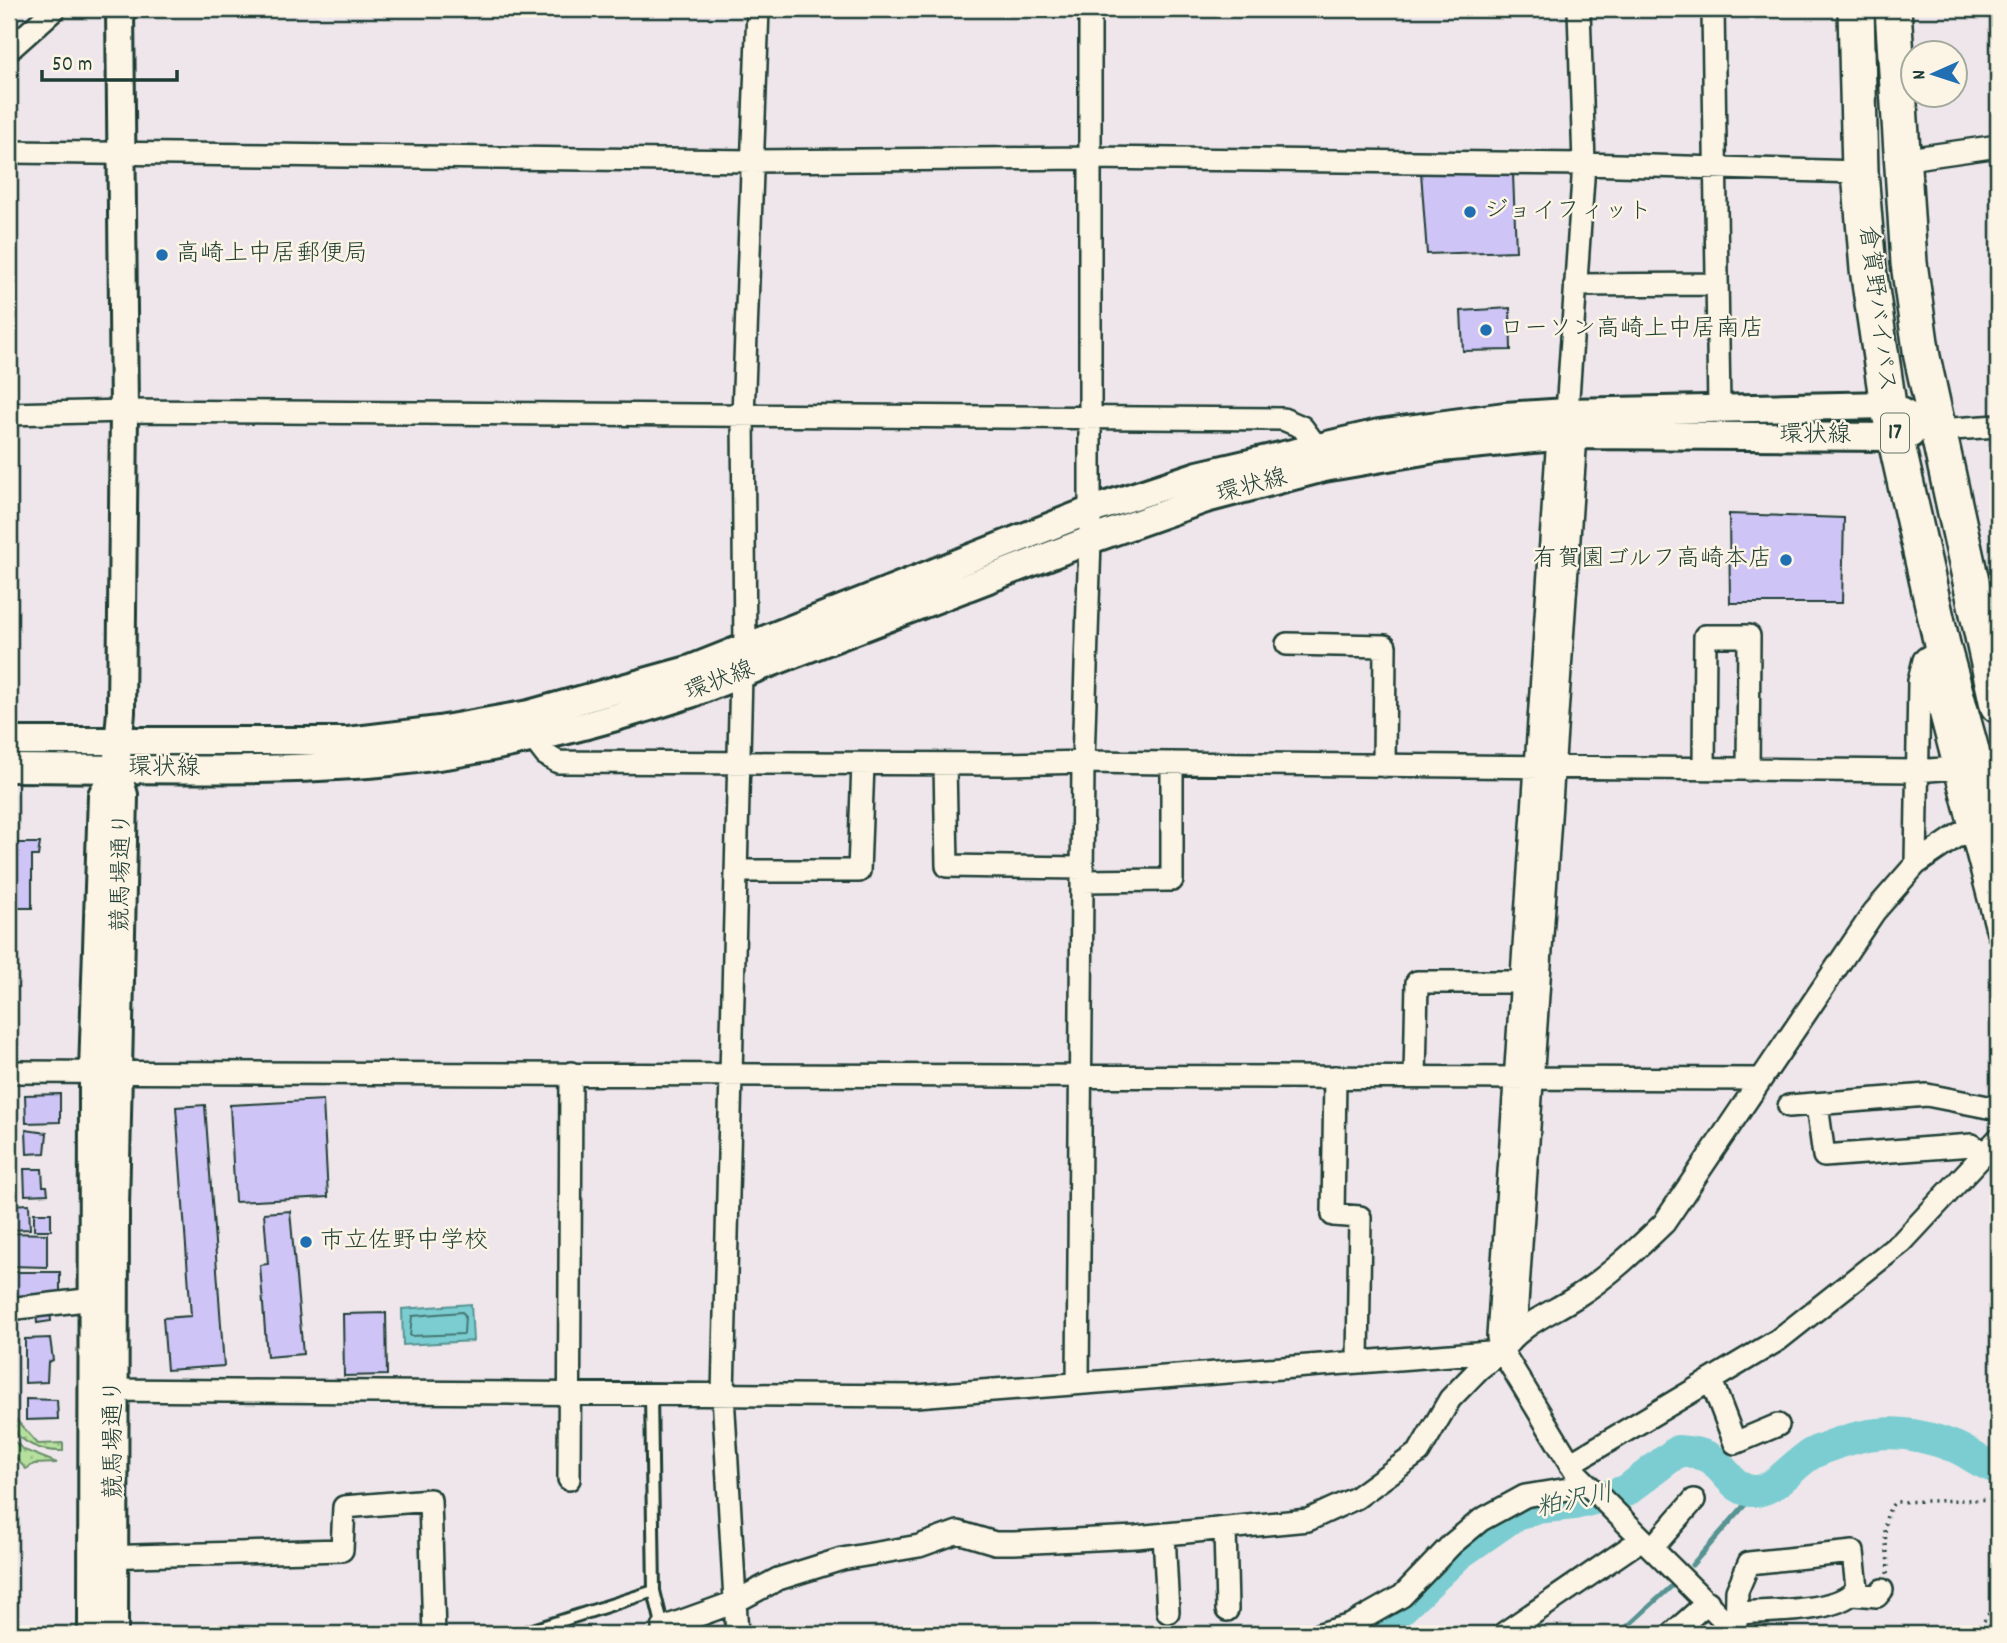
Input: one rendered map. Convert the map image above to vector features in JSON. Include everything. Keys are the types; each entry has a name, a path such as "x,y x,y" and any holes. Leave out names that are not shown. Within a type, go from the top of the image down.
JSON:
{"highway":[{"name":"倉賀野バイパス","path":"1856,9 1860,172 1868,269 1892,421 1934,654 1998,848"},
{"name":"倉賀野バイパス","path":"1893,9 1909,263 1922,357 1998,705"},
{"path":"1969,572 1994,607 1998,628"}],"street":[{"path":"9,50 55,9"},
{"path":"116,769 124,411 120,9"},
{"path":"737,1634 723,1395 743,661 743,416 758,9"},
{"path":"1078,1382 1083,762 1090,540 1090,9"},
{"path":"1515,1333 1525,1080 1584,163 1579,9"},
{"path":"1713,9 1718,408"},
{"path":"1901,160 1998,146"},
{"path":"9,152 753,161 1089,158 1584,163 1860,172"},
{"path":"1575,285 1717,284"},
{"name":"環状線","path":"9,741 348,741 439,730 529,714 743,661 1206,499 1324,468 1441,448 1718,408 1892,421 1937,430"},
{"path":"9,414 124,411 1283,419 1302,427 1317,447"},
{"name":"環状線","path":"9,768 341,766 393,762 533,738 638,711 743,661 1089,511 1198,475 1317,447 1442,423 1567,428 1892,421"},
{"path":"1937,430 1998,426"},
{"path":"1704,767 1705,636 1749,636 1748,770"},
{"path":"1287,645 1385,646 1384,766"},
{"path":"1934,654 1955,768 1998,933"},
{"path":"1916,864 1919,681 1934,654"},
{"path":"533,738 546,755 558,762 1083,762 1916,771 1955,768"},
{"path":"945,764 947,866 1172,880 1172,763"},
{"path":"737,870 859,871 863,764"},
{"path":"1546,768 1522,982 1525,1080 1497,1337 1502,1351 1576,1471 1707,1602 1737,1628"},
{"name":"競馬場通り","path":"92,1634 103,1557 106,1071 102,795 116,769"},
{"path":"663,1631 735,1602 778,1579 842,1559 919,1546 958,1532 995,1543 1225,1529 1308,1520 1356,1498 1419,1452 1450,1399 1479,1369 1502,1351 1515,1333 1587,1289 1625,1261 1664,1223 1874,912 1916,864 1970,827"},
{"path":"1415,1077 1417,982 1522,982"},
{"name":"競馬場通り","path":"104,1390 94,1299 106,1071"},
{"path":"9,1072 1761,1079"},
{"path":"569,1479 567,1392 571,1073"},
{"path":"1335,1077 1333,1215 1360,1217 1358,1362"},
{"path":"1789,1106 1927,1096 1998,1109"},
{"path":"1817,1105 1824,1156 1972,1145 1991,1146"},
{"path":"1320,1634 1350,1625 1402,1596 1452,1544 1481,1520 1525,1496 1568,1489 1576,1471 1711,1380 1779,1340 1902,1242 1991,1146"},
{"path":"9,1309 94,1299"},
{"path":"104,1390 916,1396 1502,1351"},
{"path":"1711,1380 1727,1445 1778,1425"},
{"path":"103,1557 342,1549 344,1507 429,1500 435,1634"},
{"path":"1503,1634 1647,1543 1695,1500"},
{"path":"1225,1529 1227,1610"},
{"path":"1164,1534 1168,1612"},
{"path":"1737,1628 1737,1591 1749,1563 1853,1552 1857,1588 1854,1594"},
{"name":"競馬場通り","path":"103,1557 114,1634"},
{"path":"1737,1628 1825,1606 1854,1594 1877,1596 1882,1590"},
{"path":"1672,1634 1707,1602"}],"lane":[{"path":"651,1394 654,1591 663,1631"},
{"path":"520,1634 654,1591"}],"path":[{"path":"1882,1590 1888,1571 1887,1511 1895,1502 1998,1499"},
{"path":"1976,1633 1998,1600"}],"green space":[{"path":"9,1412 38,1444 63,1443 63,1451 39,1448 25,1441 9,1424"},
{"path":"9,1437 24,1450 57,1463 34,1464 26,1469 9,1451"}],"water":[{"path":"471,1304 473,1341 403,1345 402,1309"}],"building":[{"name":"ジョイフィット","path":"1421,172 1513,174 1516,251 1427,254"},
{"name":"ローソン高崎上中居南店","path":"1510,308 1511,350 1463,351 1461,311"},
{"name":"有賀園ゴルフ高崎本店","path":"1729,514 1844,518 1842,603 1730,603"},
{"path":"9,843 40,843 38,856 32,856 32,908 9,908"},
{"path":"60,1094 60,1122 26,1123 25,1095"},
{"path":"323,1100 328,1197 235,1202 230,1105"},
{"path":"205,1105 224,1366 167,1370 163,1318 191,1316 176,1107"},
{"path":"26,1130 47,1133 45,1153 27,1154"},
{"path":"24,1169 42,1169 43,1186 47,1186 48,1194 25,1195"},
{"path":"29,1204 30,1229 9,1230 9,1205"},
{"path":"290,1211 303,1354 267,1357 260,1265 268,1264 264,1213"},
{"path":"34,1213 51,1213 51,1230 34,1230"},
{"path":"9,1233 47,1234 47,1267 9,1266"},
{"path":"9,1272 60,1272 60,1296 9,1296"},
{"path":"50,1311 51,1321 37,1323 36,1313"},
{"path":"386,1313 387,1375 344,1376 343,1314"},
{"path":"50,1338 53,1360 48,1362 47,1382 25,1383 25,1339"},
{"path":"26,1399 57,1400 58,1419 26,1420"}],"waterway":[{"name":"粕沢川","path":"1355,1634 1400,1610 1459,1554 1512,1517 1535,1508 1574,1504 1626,1491 1678,1451 1710,1458 1736,1484 1749,1491 1773,1485 1815,1452 1851,1439 1884,1433 1936,1440 1998,1468"},
{"path":"1692,1565 1757,1491"},
{"path":"1619,1634 1673,1585"},
{"path":"643,1634 657,1630"}],"place":[{"name":"ジョイフィット","path":"1470,212"},
{"name":"高崎上中居郵便局","path":"162,255"},
{"name":"ローソン高崎上中居南店","path":"1486,330"},
{"name":"有賀園ゴルフ高崎本店","path":"1786,560"},
{"name":"市立佐野中学校","path":"306,1242"}]}
